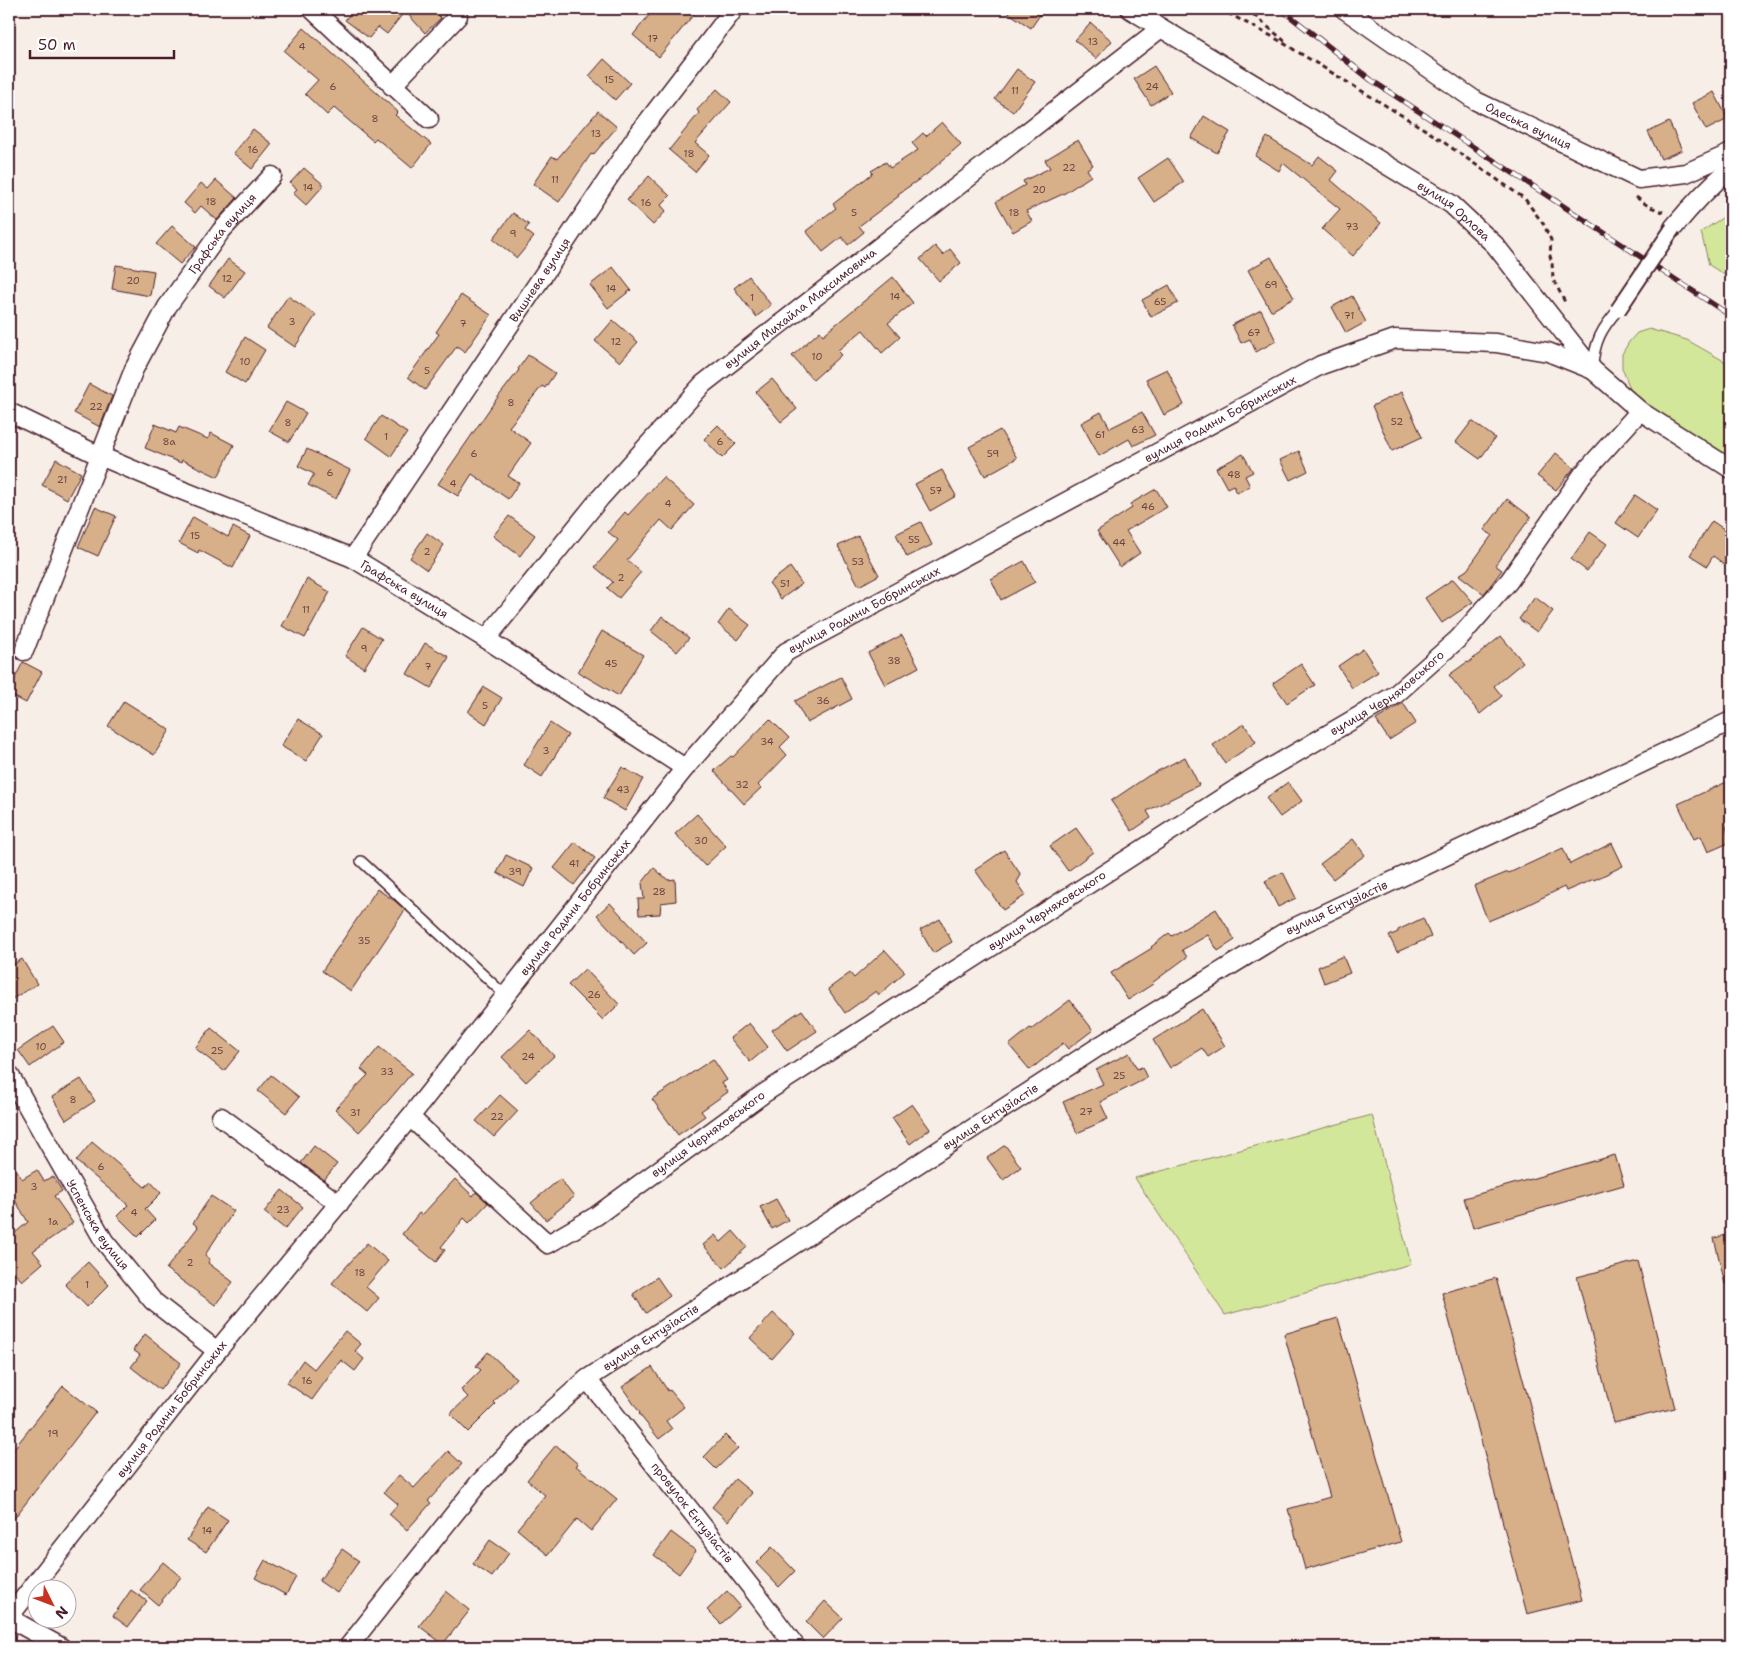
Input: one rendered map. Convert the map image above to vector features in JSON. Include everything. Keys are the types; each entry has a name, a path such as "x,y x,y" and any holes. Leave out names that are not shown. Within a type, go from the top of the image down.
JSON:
{"street":[{"path":"312,9 429,119"},
{"name":"Вишнева вулиця","path":"353,558 636,137 734,9"},
{"name":"вулиця Орлова","path":"1130,9 1451,204 1495,245 1593,370 1640,411 1731,469"},
{"name":"Одеська вулиця","path":"1344,9 1476,101 1639,179 1686,173 1731,153"},
{"path":"392,86 458,16"},
{"name":"вулиця Михайла Максимовича","path":"486,638 600,498 703,384 1161,28"},
{"path":"1618,310 1673,228 1713,183 1731,168"},
{"name":"Графська вулиця","path":"24,651 134,369 167,307 221,231 272,176"},
{"name":"вулиця Родини Бобринських","path":"9,1618 217,1350 410,1117 685,768 786,652 1321,365 1395,339 1496,343 1548,352 1593,370"},
{"name":"вулиця Черняховського","path":"410,1117 548,1244 588,1221 763,1094 1253,778 1395,695 1459,638 1509,581 1583,474 1640,411"},
{"name":"Графська вулиця","path":"9,412 100,456 353,558 486,638 685,768"},
{"name":"вулиця Ентузіастів","path":"348,1647 478,1484 532,1428 587,1379 1098,1047 1285,932 1731,721"},
{"name":"Успенська вулиця","path":"9,1074 104,1241 153,1301 217,1350"},
{"path":"221,1117 339,1204"},
{"name":"провулок Ентузіастів","path":"587,1379 796,1647"},
{"path":"9,1618 62,1647"}],"lane":[{"path":"1593,370 1593,354 1598,339 1605,325 1618,310"},
{"path":"361,861 506,996"}],"path":[{"path":"1220,9 1296,51 1429,132 1525,199 1552,240 1550,256 1553,279 1568,310"},
{"path":"1246,9 1296,51"}],"green space":[{"path":"1731,212 1731,279 1709,265 1701,232"},
{"path":"1649,329 1687,340 1731,365 1731,469 1638,409 1622,368 1622,354 1637,333"},
{"path":"1372,1115 1411,1264 1225,1315 1135,1178"}],"building":[{"path":"354,9 432,9 441,18 425,33 405,11 387,34 378,27 369,38 345,20"},
{"path":"654,9 698,9 659,57 633,35"},
{"path":"1003,9 1044,9 1031,28"},
{"path":"1091,23 1112,41 1096,59 1075,40"},
{"path":"304,28 398,112 395,115 431,144 412,168 376,138 373,141 334,108 327,115 305,94 318,80 284,51"},
{"path":"604,59 630,83 615,100 589,76"},
{"path":"1154,66 1171,92 1151,105 1134,79"},
{"path":"1017,69 1035,82 1013,112 995,99"},
{"path":"717,89 731,102 695,143 709,155 695,172 669,150 699,113 697,110"},
{"path":"1714,92 1728,119 1706,130 1692,103"},
{"path":"598,111 617,127 593,155 591,154 559,202 533,184 552,156 557,159"},
{"path":"1204,116 1230,132 1217,153 1191,138"},
{"path":"942,122 961,144 927,174 898,194 899,196 859,226 864,232 848,245 842,237 823,252 806,231 836,208 833,204 873,173 871,171 886,162 890,168 918,150 912,143 923,133 926,136"},
{"path":"1669,122 1682,150 1661,159 1648,132"},
{"path":"253,129 272,144 252,169 233,153"},
{"path":"1267,137 1312,165 1319,156 1338,171 1331,180 1381,223 1353,256 1322,229 1340,209 1283,163 1279,171 1255,156"},
{"path":"1078,140 1093,165 1087,169 1091,176 1065,193 1026,211 1032,221 1013,232 996,202 1025,185 1023,181 1050,168 1045,160"},
{"path":"1168,158 1184,182 1154,202 1138,178"},
{"path":"304,168 324,185 306,205 293,193 297,189 290,183"},
{"path":"649,176 670,196 661,205 666,211 653,225 627,200"},
{"path":"216,180 237,198 217,220 201,206 195,213 184,203 201,183 208,189"},
{"path":"513,213 529,225 525,230 534,237 517,258 493,239"},
{"path":"172,226 196,247 180,264 156,244"},
{"path":"935,246 943,255 950,249 961,263 939,281 920,259"},
{"path":"1271,257 1294,298 1271,311 1248,270"},
{"path":"228,259 245,271 225,298 209,286"},
{"path":"116,265 154,271 150,296 112,289"},
{"path":"613,267 631,290 608,308 590,285"},
{"path":"749,276 771,305 756,317 734,288"},
{"path":"893,277 913,303 888,323 900,337 882,353 863,330 837,351 841,355 813,380 792,356 820,331 823,335"},
{"path":"1169,285 1178,303 1151,317 1142,300"},
{"path":"461,295 491,315 465,352 457,346 425,390 408,377 439,334 436,332"},
{"path":"288,296 316,315 295,347 267,328"},
{"path":"1352,296 1366,322 1346,333 1332,307"},
{"path":"1261,310 1276,341 1256,352 1250,339 1241,343 1232,325"},
{"path":"613,320 638,342 620,362 595,341"},
{"path":"245,337 265,350 245,384 225,372"},
{"path":"528,355 555,373 545,388 542,386 509,427 531,443 508,476 519,483 508,499 472,474 458,496 438,484"},
{"path":"1167,369 1184,405 1164,415 1146,379"},
{"path":"772,379 797,409 781,422 756,392"},
{"path":"89,384 112,396 100,427 74,413"},
{"path":"1402,392 1422,437 1392,451 1372,406"},
{"path":"286,402 306,413 289,442 269,431"},
{"path":"1101,412 1110,428 1142,412 1155,435 1133,446 1129,439 1099,456 1081,423"},
{"path":"381,416 407,433 391,456 366,438"},
{"path":"1472,421 1495,438 1480,459 1456,442"},
{"path":"155,424 176,433 179,427 208,439 211,433 234,445 218,477 182,460 181,463 145,448"},
{"path":"718,425 736,444 722,458 704,439"},
{"path":"1000,430 1017,458 985,476 969,447"},
{"path":"307,449 350,470 336,499 308,485 314,474 298,466"},
{"path":"1299,451 1308,471 1290,480 1280,460"},
{"path":"1556,453 1574,468 1556,490 1537,476"},
{"path":"1243,454 1253,472 1245,476 1250,486 1237,493 1233,485 1227,488 1216,468"},
{"path":"56,459 81,473 67,499 42,485"},
{"path":"942,470 956,496 930,511 915,484"},
{"path":"663,477 694,505 672,530 661,520 627,560 641,572 619,598 607,588 613,582 595,567 618,540 608,532 625,512 628,515"},
{"path":"1156,489 1167,507 1126,531 1140,553 1120,567 1097,531 1132,508 1130,504"},
{"path":"1635,495 1657,510 1638,538 1616,523"},
{"path":"1507,499 1531,517 1495,565 1502,570 1484,594 1459,575 1467,570 1492,535 1484,530"},
{"path":"95,507 116,516 98,556 78,547"},
{"path":"509,516 535,535 520,556 493,536"},
{"path":"193,517 228,537 233,527 250,536 233,568 199,550 198,553 179,543"},
{"path":"1712,521 1731,534 1731,569 1713,556 1707,566 1690,555"},
{"path":"921,522 932,545 907,557 896,534"},
{"path":"1590,532 1607,544 1587,571 1571,559"},
{"path":"427,533 444,545 427,570 410,558"},
{"path":"858,536 879,575 859,586 838,546"},
{"path":"1024,561 1035,582 1001,600 991,579"},
{"path":"790,567 802,584 781,599 769,583"},
{"path":"307,579 330,592 305,638 282,626"},
{"path":"1453,579 1473,602 1442,623 1425,598"},
{"path":"1535,597 1553,611 1537,632 1519,619"},
{"path":"729,609 750,625 738,640 718,624"},
{"path":"662,616 689,638 677,652 651,631"},
{"path":"363,627 382,639 364,668 345,656"},
{"path":"602,631 643,655 619,696 578,672"},
{"path":"902,635 919,667 885,685 868,653"},
{"path":"1501,636 1523,662 1494,686 1502,696 1480,714 1449,675 1468,663"},
{"path":"425,643 449,657 431,688 407,674"},
{"path":"1363,649 1378,672 1352,688 1338,666"},
{"path":"23,662 42,672 26,703 9,694 9,690"},
{"path":"1301,664 1315,685 1287,703 1273,683"},
{"path":"841,677 852,699 807,723 795,701"},
{"path":"484,687 502,698 486,724 468,712"},
{"path":"124,701 170,730 154,755 108,726"},
{"path":"1403,703 1416,723 1389,740 1376,720"},
{"path":"298,719 323,734 306,761 281,746"},
{"path":"770,719 789,738 780,747 787,755 758,785 761,788 744,804 714,771 731,756 733,757"},
{"path":"550,723 568,735 542,777 524,765"},
{"path":"1244,724 1256,742 1225,763 1213,745"},
{"path":"1185,757 1199,785 1147,811 1151,818 1132,831 1111,801 1148,776"},
{"path":"622,767 643,779 625,811 603,798"},
{"path":"1731,780 1731,825 1726,827 1731,842 1708,852 1701,836 1694,839 1678,804"},
{"path":"1288,782 1302,801 1280,817 1266,798"},
{"path":"697,814 726,846 705,866 675,834"},
{"path":"1076,828 1093,852 1068,871 1050,846"},
{"path":"1353,839 1365,855 1333,879 1320,864"},
{"path":"575,842 595,858 574,885 554,868"},
{"path":"1612,843 1623,866 1566,891 1564,887 1488,921 1474,886 1509,873 1563,848 1570,864"},
{"path":"1004,850 1021,875 1017,882 1026,895 1003,910 975,870"},
{"path":"506,855 533,868 524,887 497,873"},
{"path":"654,868 668,880 675,879 676,901 661,903 660,914 639,915 638,899 644,899 642,883"},
{"path":"1283,872 1296,898 1278,907 1265,881"},
{"path":"377,889 405,910 351,991 322,971"},
{"path":"610,903 647,943 634,955 597,915"},
{"path":"1216,909 1235,940 1218,951 1208,935 1182,950 1187,957 1153,984 1128,1000 1111,973 1152,948 1169,933 1172,936"},
{"path":"1423,918 1431,937 1397,952 1389,936"},
{"path":"940,919 952,942 933,953 920,930"},
{"path":"885,950 905,972 879,995 876,991 845,1013 828,989 850,973 854,978"},
{"path":"1343,956 1350,973 1324,983 1318,967"},
{"path":"22,959 37,984 9,1001 9,967"},
{"path":"585,969 619,1004 603,1020 568,985"},
{"path":"1070,1000 1093,1030 1068,1049 1063,1043 1030,1070 1009,1045"},
{"path":"1202,1009 1225,1046 1208,1057 1202,1048 1170,1068 1153,1040"},
{"path":"802,1010 817,1031 787,1051 772,1030"},
{"path":"749,1023 768,1047 750,1062 730,1038"},
{"path":"53,1026 64,1042 30,1067 18,1050"},
{"path":"211,1028 240,1051 224,1071 195,1048"},
{"path":"530,1030 554,1056 526,1082 502,1057"},
{"path":"379,1047 412,1073 359,1132 335,1109 368,1075 361,1069"},
{"path":"1129,1053 1137,1069 1142,1067 1147,1078 1100,1102 1108,1119 1077,1133 1063,1102 1103,1084 1096,1070"},
{"path":"713,1059 727,1080 722,1083 728,1092 701,1111 705,1116 678,1135 652,1099"},
{"path":"271,1075 299,1097 286,1113 258,1091"},
{"path":"81,1079 95,1101 66,1120 52,1097"},
{"path":"500,1095 518,1111 494,1137 476,1121"},
{"path":"912,1104 930,1129 910,1144 892,1118"},
{"path":"92,1142 145,1187 151,1182 161,1193 145,1209 155,1220 138,1237 117,1216 128,1205 76,1161"},
{"path":"1005,1145 1021,1167 1003,1180 987,1158"},
{"path":"314,1146 337,1164 324,1180 301,1163"},
{"path":"1615,1155 1624,1185 1473,1228 1464,1198"},
{"path":"9,1157 22,1179 37,1170 44,1181 53,1176 62,1191 54,1196 73,1223 33,1251 43,1263 22,1281 9,1267 9,1238 28,1222 9,1190"},
{"path":"455,1179 473,1196 476,1192 488,1203 469,1223 464,1218 441,1247 445,1250 436,1262 402,1234 419,1213 422,1215"},
{"path":"560,1179 574,1197 546,1220 531,1203"},
{"path":"282,1190 303,1207 285,1229 264,1212"},
{"path":"211,1196 234,1211 205,1255 210,1259 208,1263 233,1282 215,1305 166,1269 198,1227 193,1223"},
{"path":"776,1199 788,1220 772,1229 760,1207"},
{"path":"733,1231 747,1247 724,1268 703,1245 715,1235 721,1242"},
{"path":"1731,1234 1731,1283 1725,1284 1714,1238"},
{"path":"367,1243 388,1261 366,1287 379,1298 367,1312 332,1283"},
{"path":"1638,1261 1675,1408 1614,1423 1577,1277"},
{"path":"88,1262 109,1285 87,1307 65,1284"},
{"path":"657,1277 670,1296 646,1313 633,1294"},
{"path":"1496,1278 1582,1600 1527,1614 1442,1293"},
{"path":"773,1313 795,1333 772,1359 750,1338"},
{"path":"1338,1318 1401,1542 1305,1569 1288,1509 1330,1497 1284,1334"},
{"path":"345,1331 361,1344 355,1351 364,1359 355,1371 341,1360 312,1400 287,1383 303,1360 314,1369"},
{"path":"145,1334 181,1363 160,1390 131,1367 140,1355 133,1350"},
{"path":"488,1352 516,1378 494,1402 496,1404 468,1432 450,1414 468,1397 461,1390 481,1370 476,1366"},
{"path":"652,1367 668,1391 670,1390 684,1407 666,1421 672,1429 659,1439 639,1414 622,1387"},
{"path":"63,1386 96,1412 9,1525 9,1455"},
{"path":"725,1435 738,1448 716,1469 704,1457"},
{"path":"556,1445 578,1464 576,1466 617,1499 591,1531 577,1519 548,1555 517,1529 545,1495 527,1480"},
{"path":"448,1451 462,1464 428,1501 431,1503 407,1530 389,1514 398,1504 384,1492 399,1475 414,1488"},
{"path":"735,1479 752,1493 728,1521 712,1507"},
{"path":"208,1507 228,1520 206,1552 187,1540"},
{"path":"671,1532 696,1551 679,1574 654,1555"},
{"path":"490,1540 509,1553 492,1577 473,1564"},
{"path":"772,1547 795,1571 779,1587 756,1563"},
{"path":"342,1549 359,1561 337,1593 319,1581"},
{"path":"265,1560 296,1577 286,1595 255,1578"},
{"path":"163,1562 181,1577 158,1605 140,1590"},
{"path":"131,1590 147,1601 128,1627 113,1616"},
{"path":"446,1591 470,1610 443,1644 419,1626"},
{"path":"727,1591 740,1606 721,1624 707,1610"},
{"path":"825,1601 843,1618 823,1639 806,1622"}],"railway":[{"path":"1281,9 1371,80 1731,316"}]}
